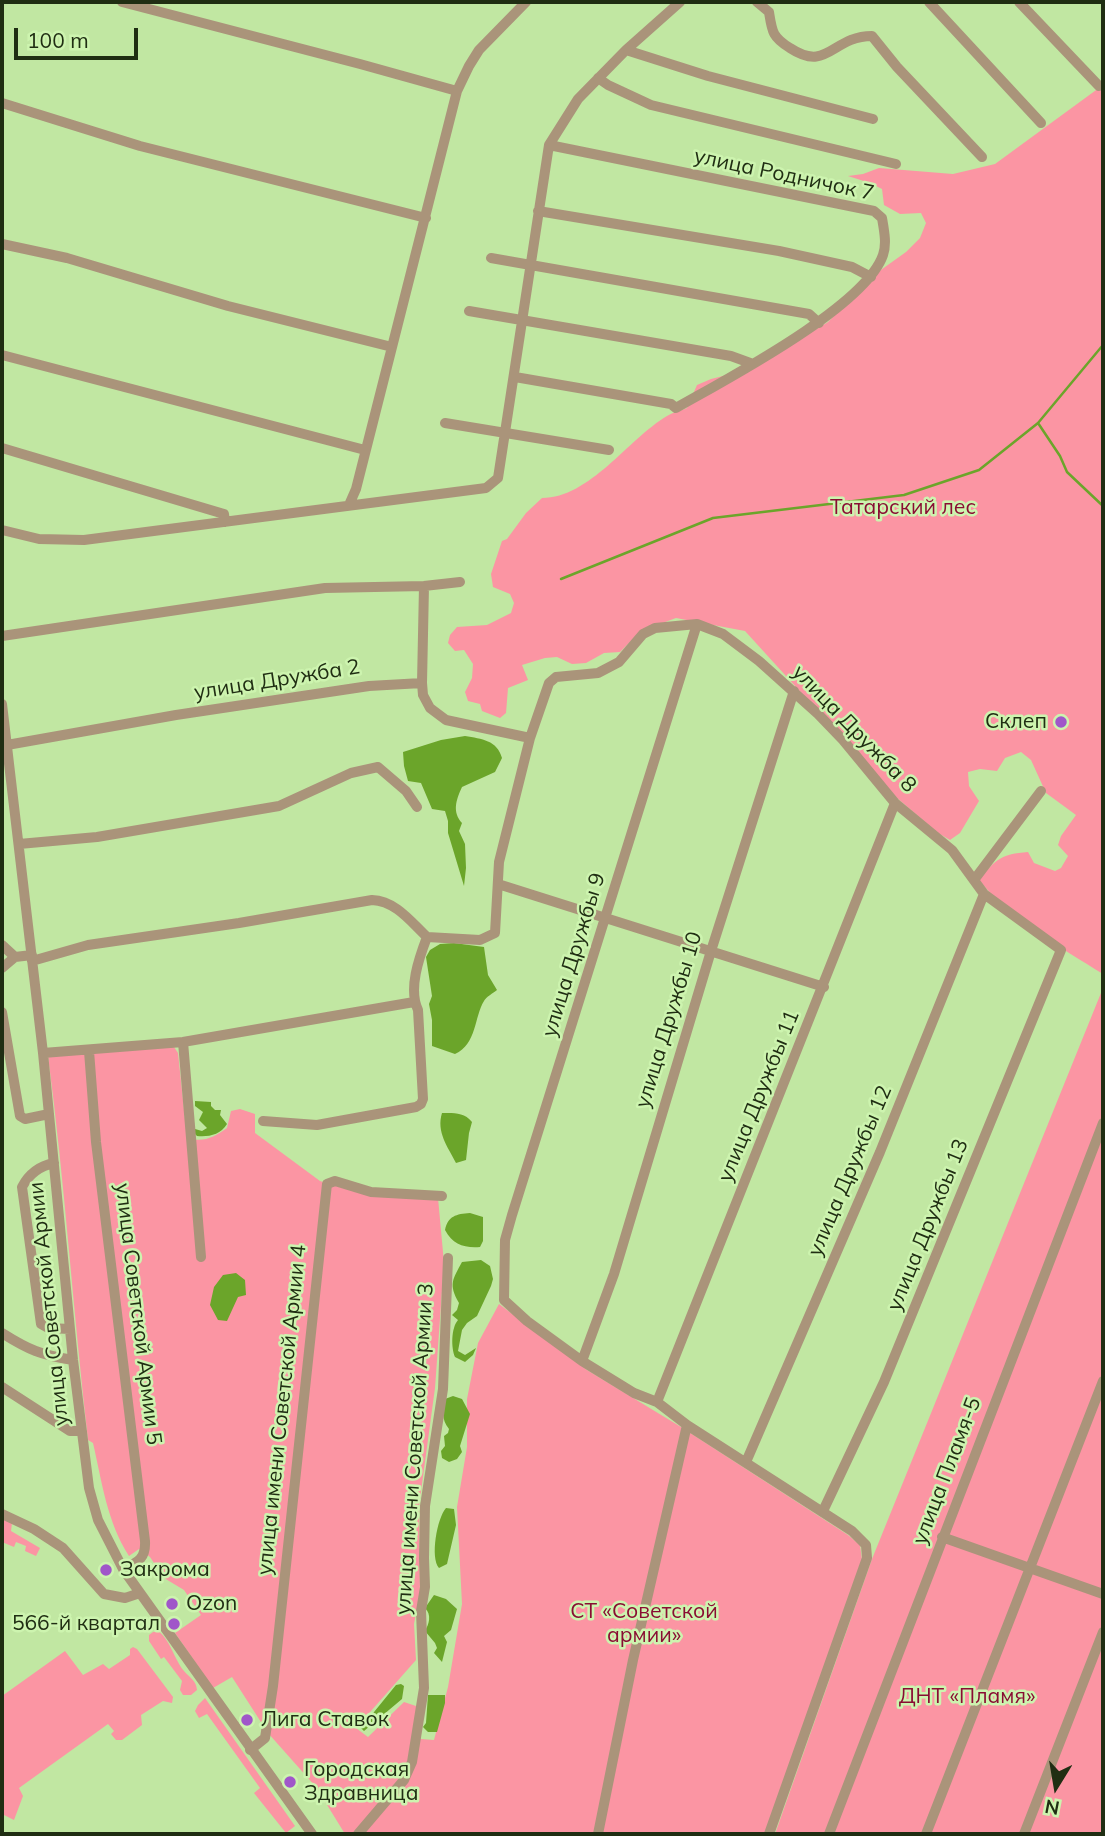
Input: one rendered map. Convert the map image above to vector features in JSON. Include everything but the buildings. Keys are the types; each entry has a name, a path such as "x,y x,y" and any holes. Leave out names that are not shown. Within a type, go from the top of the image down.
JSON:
{"street":[{"path":"122,2 457,92"},
{"path":"349,505 457,92 479,50 526,2"},
{"path":"2,530 39,539 84,540 486,488 498,478 549,145 578,99 626,50 680,2"},
{"path":"757,2 769,12 771,29 781,43 812,59 819,58 853,38 872,36 897,67 982,157"},
{"path":"929,2 1041,123"},
{"path":"1019,2 1099,86"},
{"path":"626,50 708,76 873,119"},
{"path":"598,78 651,105 896,164"},
{"path":"2,103 140,146 426,218"},
{"name":"улица Родничок 7","path":"514,377 671,404 676,408 819,323 871,277 883,255 883,218 874,211 549,145"},
{"path":"538,211 779,251 852,267 871,277"},
{"path":"2,244 67,258 228,306 392,346"},
{"path":"491,258 809,314 819,323"},
{"path":"469,311 731,356 753,364"},
{"path":"2,355 365,450"},
{"path":"445,423 609,450"},
{"path":"2,448 224,514 225,522"},
{"path":"2,636 325,588 424,586 460,582"},
{"path":"424,586 422,683 430,708 446,720 530,738"},
{"path":"2,945 15,957 32,958 88,945 372,900 385,900 396,907 427,937 480,940 495,933 499,862 530,738 550,683 556,677 598,673 619,662 643,634 655,628 697,624"},
{"name":"улица Дружба 8","path":"697,624 723,634 794,691 843,740 895,803 952,850 984,894 1061,950"},
{"name":"улица Дружбы 9","path":"582,1361 527,1321 504,1300 505,1240 697,624"},
{"name":"улица Дружба 2","path":"7,745 369,685 422,683"},
{"name":"улица Дружбы 10","path":"582,1361 614,1274 710,951 794,691"},
{"name":"улица Советской Армии","path":"2,704 7,745 6,781 19,844 89,1488 98,1520 122,1569 312,1834"},
{"path":"19,844 97,836 279,806 351,773 378,767 405,791 417,807"},
{"path":"974,880 1041,791"},
{"name":"улица Дружбы 11","path":"657,1402 895,803"},
{"path":"498,884 824,987"},
{"name":"улица Дружбы 12","path":"746,1462 880,1152 984,894"},
{"path":"263,1121 317,1125 421,1104 423,1098 418,1010 414,1002 417,964 427,937"},
{"name":"улица Дружбы 13","path":"824,1511 884,1382 1061,950"},
{"path":"2,968 15,957"},
{"path":"43,1053 183,1042 414,1002"},
{"path":"2,1012 20,1116 25,1119 49,1114"},
{"path":"183,1042 201,1257"},
{"name":"улица Советской Армии 5","path":"89,1051 96,1142 138,1462 146,1552 142,1560 122,1569"},
{"name":"улица Пламя-5","path":"829,1834 1103,1123"},
{"path":"54,1163 41,1166 22,1187 41,1324 48,1328 70,1329"},
{"name":"улица имени Советской Армии 4","path":"250,1750 265,1738 273,1686 327,1184 335,1181 371,1192 442,1196"},
{"name":"улица имени Советской Армии 3","path":"358,1834 404,1780 412,1762 425,1683 421,1611 425,1587 425,1506 443,1389 448,1258"},
{"path":"2,1333 26,1349 42,1355 73,1360"},
{"path":"582,1361 634,1393 657,1402 687,1425 824,1511 866,1545 867,1558 769,1834"},
{"path":"926,1834 1103,1381"},
{"path":"2,1387 70,1431 82,1431"},
{"path":"598,1834 633,1660 687,1425"},
{"path":"2,1514 34,1529 63,1549 104,1594 125,1598 140,1593"},
{"path":"942,1537 1103,1594"},
{"path":"1024,1834 1103,1632"}],"green space":[{"name":"Татарский лес","path":"1103,85 1103,974 1021,920 979,880 995,862 1011,854 1028,852 1034,863 1055,871 1061,868 1068,856 1058,845 1076,815 1046,793 1031,760 1021,752 1005,758 997,771 980,769 968,772 969,786 979,801 960,833 950,840 897,798 745,631 676,618 641,631 620,652 604,653 586,663 572,664 557,657 522,665 528,680 508,688 506,713 500,718 482,711 480,704 468,701 465,692 472,678 473,664 464,650 455,651 448,643 450,635 457,627 487,625 511,613 514,603 510,594 493,587 491,574 502,541 507,539 526,513 542,498 560,495 592,478 652,426 687,408 697,385 751,369 828,322 878,272 920,238 926,223 921,213 900,214 884,205 882,189 848,176 879,168 953,174 995,164"},
{"name":"ДНТ «Пламя»","path":"1103,988 1103,1834 775,1834 872,1559"},
{"name":"СТ «Советской армии»","path":"174,1047 178,1053 187,1138 204,1139 218,1134 227,1128 231,1111 240,1109 255,1114 255,1133 320,1181 332,1185 438,1198 444,1263 435,1388 419,1506 420,1592 414,1624 416,1660 356,1728 368,1737 404,1702 416,1706 421,1739 434,1740 448,1687 462,1604 457,1507 467,1447 467,1399 478,1343 499,1304 587,1370 681,1427 860,1545 862,1560 765,1834 345,1834 316,1787 268,1733 232,1677 213,1688 175,1633 201,1615 184,1590 164,1578 150,1557 139,1549 129,1556 110,1516 93,1443 88,1440 48,1056"},
{"path":"2,1518 12,1523 11,1531 40,1548 36,1556 25,1551 26,1546 16,1542 14,1547 2,1542"},
{"path":"158,1631 195,1684 197,1690 191,1695 183,1695 180,1690 182,1681 164,1657 161,1659 149,1641 149,1635"},
{"path":"133,1647 173,1697 172,1703 163,1701 141,1715 142,1725 122,1740 116,1740 111,1734 114,1731 108,1724 19,1788 23,1796 14,1820 2,1814 2,1696 65,1651 83,1675 103,1664 109,1669 130,1655 130,1649"},
{"path":"205,1698 295,1826 286,1833 254,1793 260,1788 207,1714 199,1718 195,1711"}],"shaded area":[{"path":"465,736 493,744 502,758 495,772 462,787 458,797 456,810 462,823 459,831 465,844 464,886 448,833 445,811 432,809 421,783 408,781 403,752 441,740"},
{"path":"440,944 484,947 488,975 497,990 481,1007 467,1044 455,1054 432,1046 429,1004 432,996 426,957 430,950"},
{"path":"195,1101 211,1102 215,1110 221,1110 220,1115 227,1124 221,1131 206,1136 197,1136 194,1133 195,1129 202,1131 207,1128 199,1120 203,1112 195,1106"},
{"path":"442,1113 462,1115 472,1122 466,1160 456,1163 446,1145 441,1127"},
{"path":"470,1213 483,1217 483,1241 480,1247 460,1244 445,1230 453,1217"},
{"path":"481,1260 490,1266 493,1279 477,1316 462,1330 458,1351 465,1355 476,1348 465,1362 455,1357 453,1349 453,1333 458,1320 452,1315 459,1303 453,1282 462,1262"},
{"path":"236,1273 245,1280 246,1295 238,1297 227,1321 218,1320 210,1305 214,1287 223,1275"},
{"path":"453,1396 462,1399 470,1414 460,1446 462,1452 457,1459 449,1462 442,1458 441,1451 445,1446 444,1436 449,1429 443,1411 445,1399"},
{"path":"446,1508 454,1509 456,1525 447,1564 439,1568 435,1556 436,1538"},
{"path":"434,1595 446,1599 457,1609 451,1630 444,1636 447,1642 442,1662 434,1653 437,1648 435,1643 425,1631 429,1617 425,1608"},
{"path":"396,1685 404,1686 402,1699 364,1731 361,1728"},
{"path":"428,1695 445,1695 437,1732 428,1732 423,1727 426,1723"}],"waterway":[{"path":"1103,345 1038,423 1060,456 1067,472 1103,506"},
{"path":"561,579 713,518 904,495 979,470 1038,423"}],"place":[{"name":"Склеп","path":"1061,722"},
{"name":"Закрома","path":"106,1570"},
{"name":"Ozon","path":"172,1604"},
{"name":"566-й квартал","path":"174,1624"},
{"name":"Лига Ставок","path":"247,1720"},
{"name":"Городская Здравница","path":"290,1782"}]}
